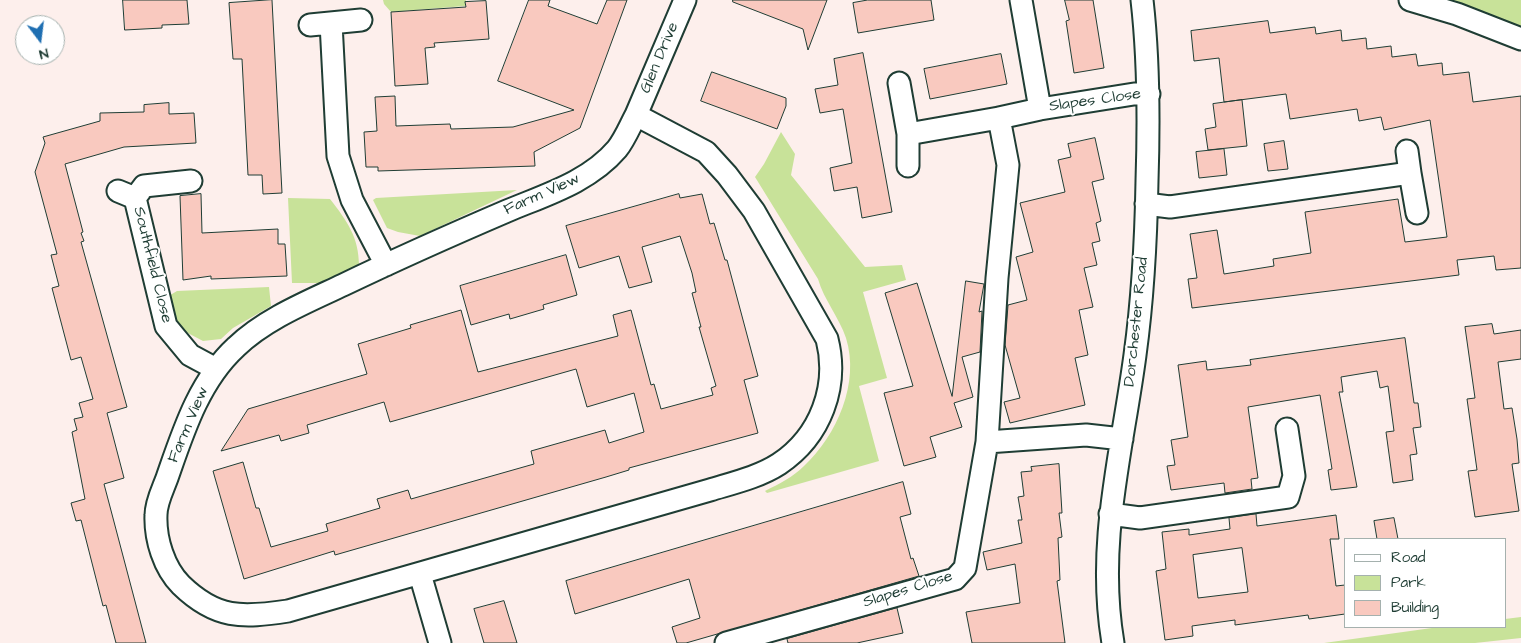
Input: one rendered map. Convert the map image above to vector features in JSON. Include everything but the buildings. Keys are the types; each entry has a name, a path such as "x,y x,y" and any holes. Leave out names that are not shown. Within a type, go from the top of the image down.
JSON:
{"street":[{"name":"Glen Drive","path":"636,115 684,0"},
{"name":"Slapes Close","path":"1021,0 1040,109"},
{"name":"Dorchester Road","path":"1114,643 1108,608 1106,554 1110,514 1136,354 1146,204 1149,94 1142,0"},
{"path":"1410,0 1457,14 1521,39"},
{"path":"361,20 320,24 338,156 352,200 386,265"},
{"path":"899,83 908,134 908,166"},
{"name":"Slapes Close","path":"908,134 1040,109 1134,94 1149,94"},
{"name":"Farm View","path":"636,115 706,152 727,175 754,211 827,339 832,358 832,372 820,416 811,434 796,450 778,464 758,474 710,490 564,530 420,574 288,611 254,616 238,616 207,604 181,586 170,574 163,555 156,514 168,475 199,396 216,370 236,346 263,326 386,265 579,181 618,148 636,115"},
{"name":"Slapes Close","path":"726,643 955,579 965,568 987,442 997,278 1008,165 999,118"},
{"path":"1407,151 1417,213"},
{"path":"1146,204 1170,207 1410,173"},
{"name":"Southfield Close","path":"190,181 144,186 127,195 166,326 190,355 216,370"},
{"path":"1110,514 1140,518 1288,497 1294,476 1287,428"},
{"path":"987,442 1086,435 1122,439"},
{"path":"420,574 440,643"}],"green space":[{"path":"383,0 466,0 465,6 391,12"},
{"path":"1448,0 1521,0 1521,26"},
{"path":"781,132 795,154 791,175 865,267 902,265 906,280 863,292 887,378 859,386 879,461 767,493 765,491 800,470 826,439 843,407 850,373 850,355 840,323 818,279 755,177"},
{"path":"517,190 420,236 387,228 373,200 376,198"},
{"path":"288,198 330,199 351,230 357,246 359,266 328,283 292,283"},
{"path":"269,287 271,306 233,328 221,339 203,341 184,331 171,311 167,297 177,291"},
{"path":"1521,617 1521,638 1475,643 1324,643 1432,628 1506,628 1506,619"}]}
